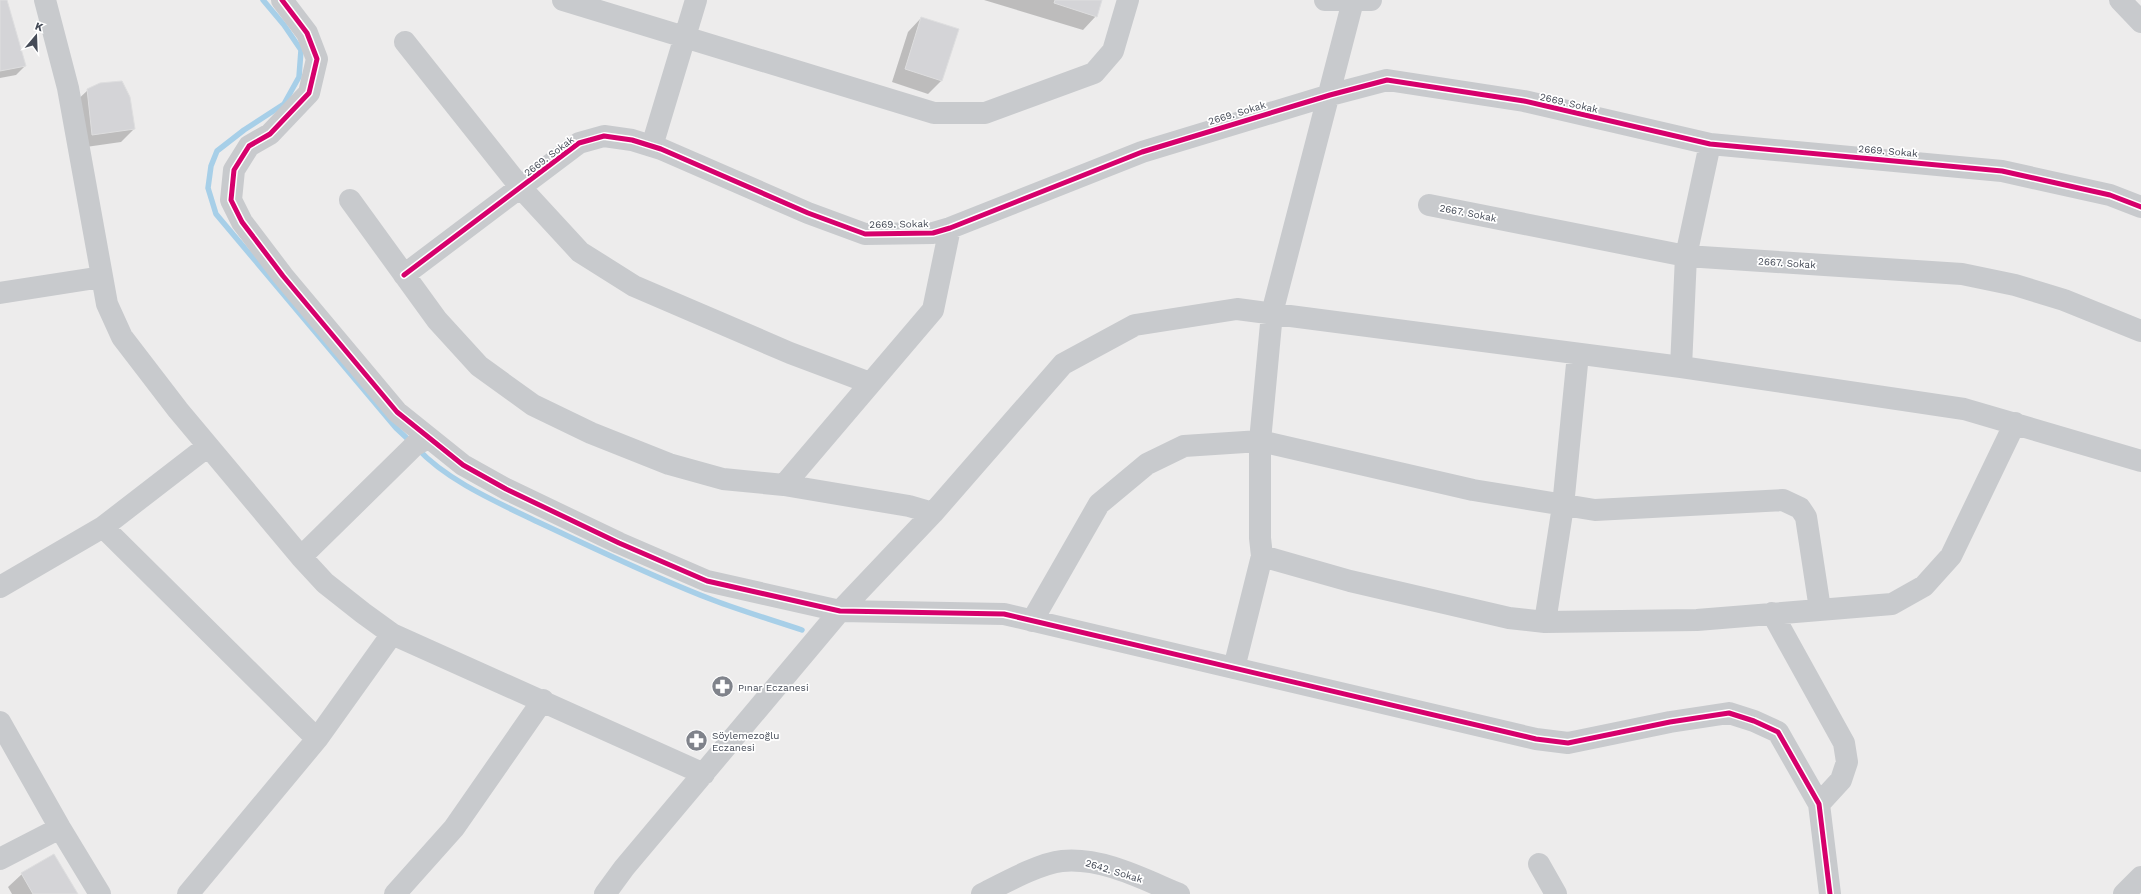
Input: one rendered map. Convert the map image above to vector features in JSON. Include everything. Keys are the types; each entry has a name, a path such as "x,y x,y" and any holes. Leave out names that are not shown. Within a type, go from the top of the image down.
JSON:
{"street":[{"path":"44,0 68,88 107,304 122,337 208,446 301,557 325,582 392,634 543,700 704,774"},
{"path":"282,0 307,33 317,59 309,93 270,134 249,146 234,170 231,200 242,222 283,276 397,412 463,465 506,489 619,543 707,581 840,611 1004,614 1536,739 1568,742 1670,722 1729,713 1754,721 1778,732 1820,804 1830,894"},
{"path":"563,0 934,113 986,113 1094,73 1112,52 1128,0"},
{"path":"652,146 696,0"},
{"path":"1234,668 1262,556 1260,538 1260,441 1272,313 1330,94 1362,1 1325,0"},
{"path":"2120,0 2141,22"},
{"path":"405,42 521,188 580,252 634,286 790,353 870,383"},
{"name":"2669. Sokak","path":"404,275 579,143 604,136 652,146 808,214 865,234 932,232 950,228 1142,152 1330,94 1386,80 1524,102 1710,144 2002,171 2110,195 2141,207"},
{"path":"1680,367 1686,256 1710,144"},
{"path":"350,200 437,320 479,366 534,405 591,433 669,464 723,479 784,485 909,506 932,513"},
{"name":"2667. Sokak","path":"1429,205 1686,256 1962,274 2015,285 2141,331"},
{"path":"784,485 870,383 921,326 933,310 950,228"},
{"path":"0,292 102,277"},
{"path":"606,894 624,868 840,611 932,513 1063,364 1135,325 1237,309 1680,367 1964,409 2015,422 2141,461"},
{"path":"1545,622 1563,506 1578,354"},
{"path":"1262,556 1350,581 1509,618 1545,622 1697,620 1892,604 1924,586 1951,556 2015,422"},
{"path":"301,557 415,446 428,438"},
{"path":"1032,620 1100,504 1147,464 1184,446 1260,441 1473,490 1563,506 1595,510 1783,500 1800,508 1806,517 1820,609"},
{"path":"0,587 103,527 208,446"},
{"path":"103,527 317,739"},
{"path":"1772,613 1844,743 1847,762 1840,780 1820,804"},
{"path":"188,894 317,739 392,634"},
{"path":"395,894 454,828 543,700"},
{"path":"0,722 60,828 100,894"},
{"path":"0,859 60,828"},
{"name":"2642. Sokak","path":"982,894 1017,876 1060,861 1086,861 1126,872 1179,894"},
{"path":"1539,864 1556,894"},
{"path":"2124,894 2141,877"}],"building":[{"path":"0,0 7,0 26,66 0,71"},
{"path":"1055,0 1102,0 1097,17 1054,3"},
{"path":"921,17 959,29 942,81 905,69"},
{"path":"122,81 130,97 135,129 92,135 87,89 100,83"},
{"path":"54,854 78,894 33,894 21,873"}],"waterway":[{"path":"263,0 284,25 301,50 299,77 284,104 244,130 217,151 211,166 208,188 216,214 396,428 411,442"},
{"path":"417,448 429,460 458,481 490,499 538,522 668,582 735,608 802,630"}],"cycle path":[{"path":"282,0 307,33 317,59 309,93 270,134 249,146 234,170 231,200 242,222 283,276 397,412 463,465 506,489 619,543 707,581 840,611 1004,614 1536,739 1568,743 1670,722 1729,713 1754,721 1778,732 1819,804 1830,894"},
{"path":"404,275 579,143 604,136 632,140 661,149 808,213 865,234 933,233 950,228 1142,152 1330,95 1387,80 1524,101 1710,144 2002,171 2110,195 2141,207"}],"place":[{"name":"Pınar Eczanesi","path":"722,687"},
{"name":"Söylemezoğlu Eczanesi","path":"696,741"}]}
